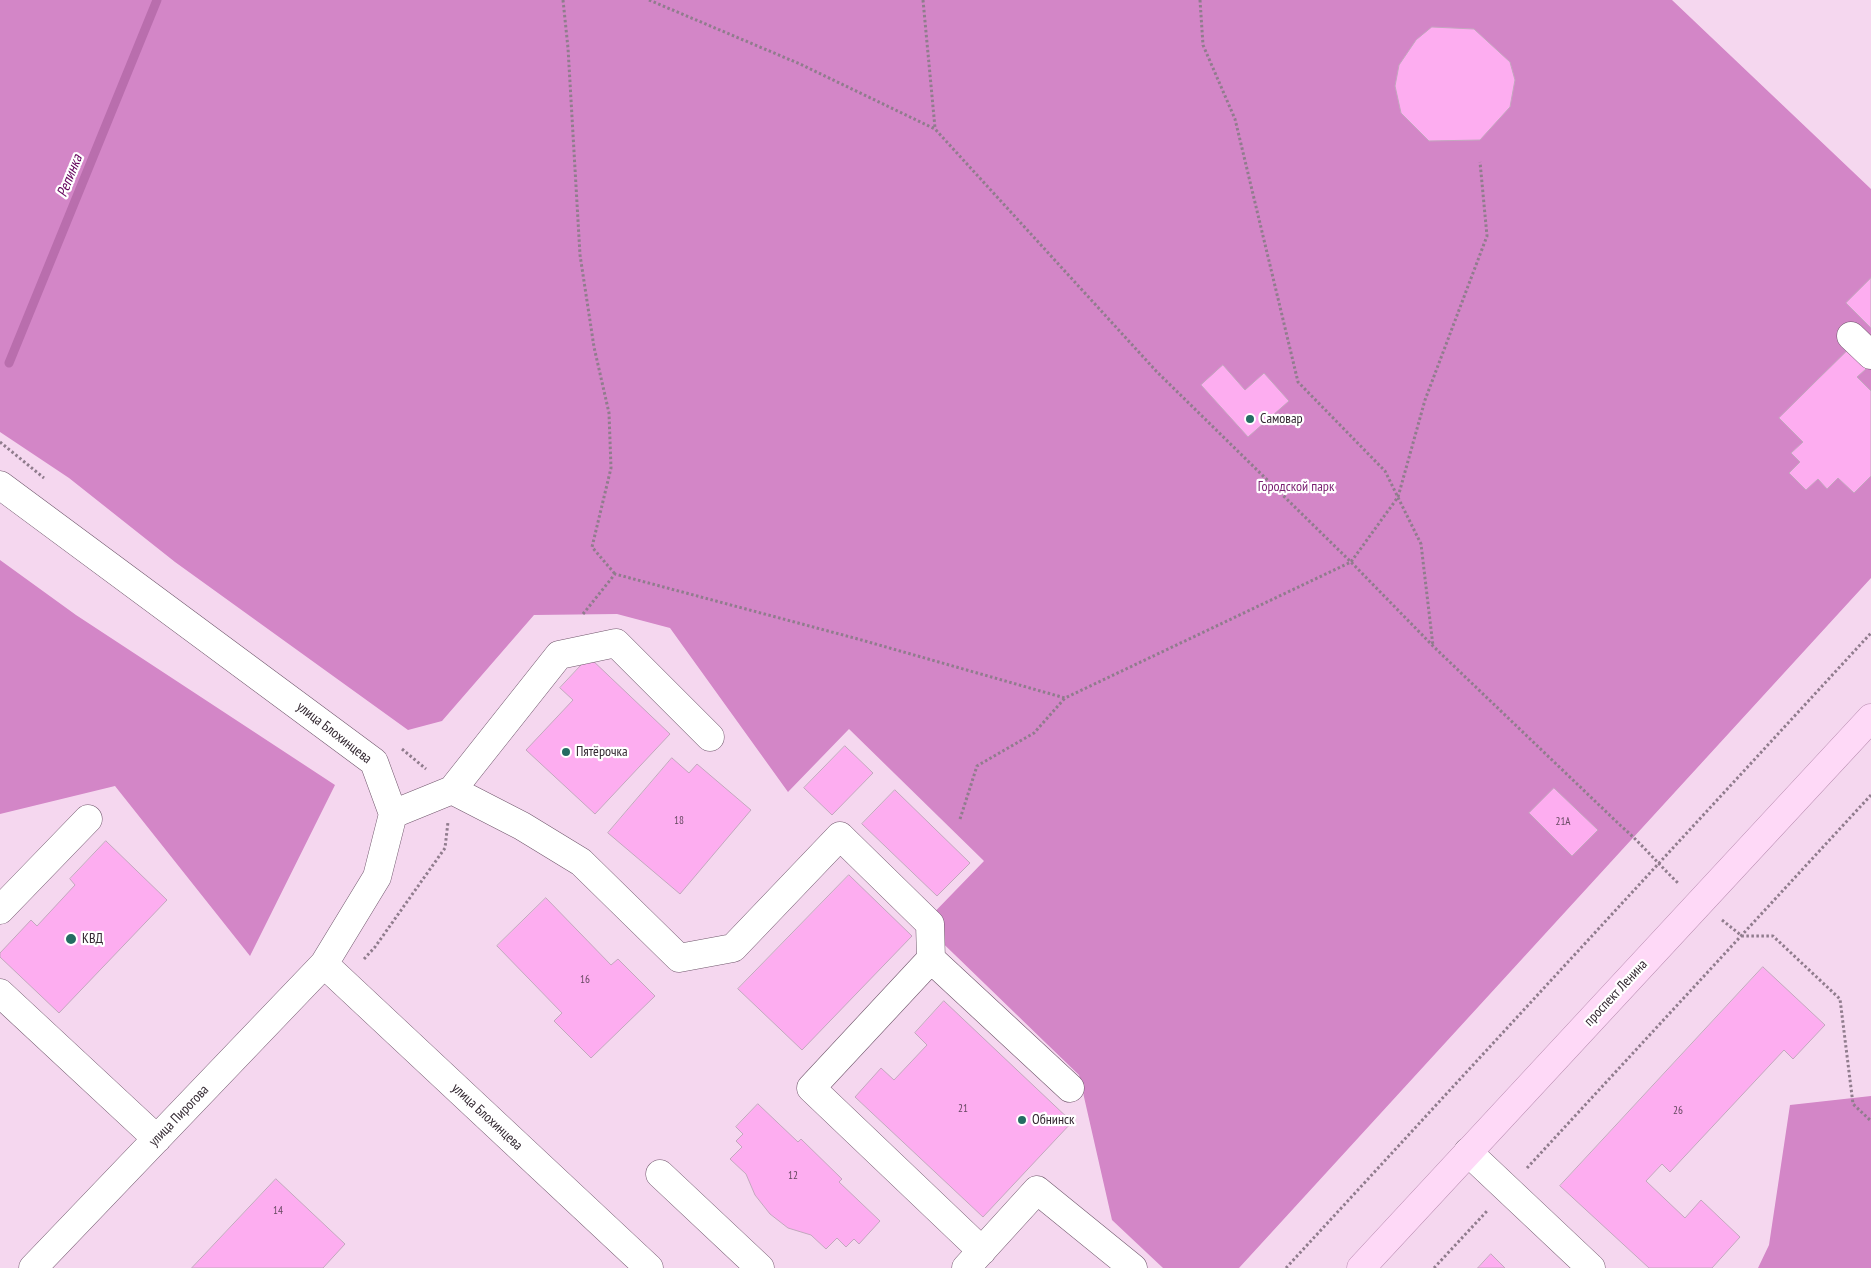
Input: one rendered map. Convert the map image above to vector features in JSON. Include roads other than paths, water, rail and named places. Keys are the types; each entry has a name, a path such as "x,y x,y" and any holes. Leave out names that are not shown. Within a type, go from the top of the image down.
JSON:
{"main road":[{"name":"проспект Ленина","path":"1361,1268 1871,718"}],"street":[{"path":"1851,336 1871,355"},
{"name":"улица Блохинцева","path":"0,485 374,762 393,814"},
{"path":"324,964 377,877 393,814 452,790 559,655 616,643 710,738"},
{"path":"452,790 522,826 581,862 679,958 733,948 840,836 930,924 930,959 811,1088 974,1259 1037,1190 1133,1268"},
{"path":"0,910 88,819"},
{"path":"930,959 1070,1088"},
{"name":"улица Блохинцева","path":"324,964 649,1268"},
{"name":"улица Пирогова","path":"33,1268 324,964"},
{"path":"0,993 157,1139"},
{"path":"1468,1152 1591,1268"},
{"path":"660,1174 760,1268"}],"waterway":[{"name":"Репинка","path":"9,363 157,0"}],"place":[{"name":"Самовар","path":"1250,419"},
{"name":"Пятёрочка","path":"566,752"},
{"name":"КВД","path":"71,939"},
{"name":"Обнинск","path":"1022,1120"}],"park label":[{"name":"Городской парк","path":"1296,487"}]}
